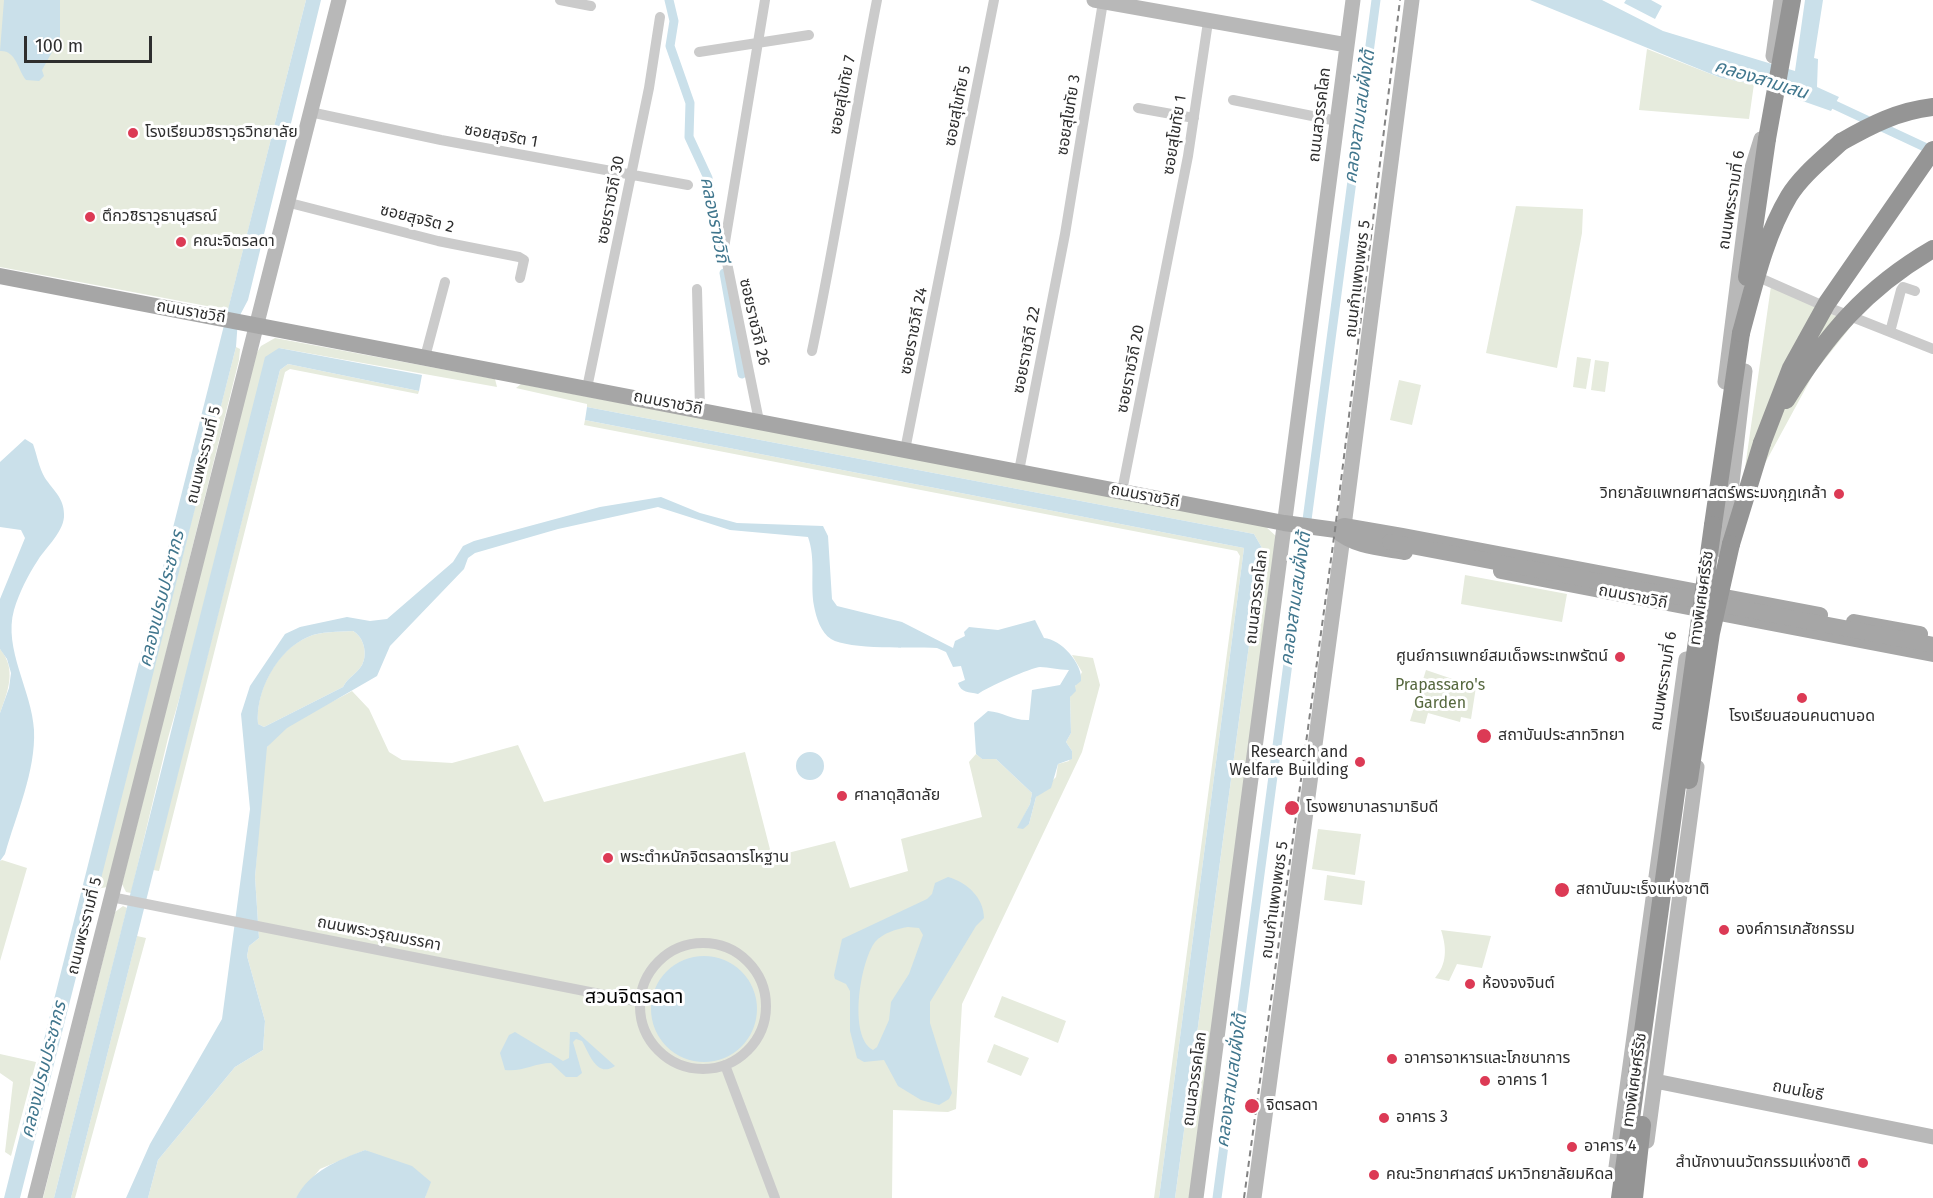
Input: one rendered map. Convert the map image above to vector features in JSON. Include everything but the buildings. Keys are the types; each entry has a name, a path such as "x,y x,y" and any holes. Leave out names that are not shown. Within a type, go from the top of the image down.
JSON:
{"highway":[{"name":"ทางพิเศษศรีรัช","path":"1620,1198 1759,191 1792,0"},
{"path":"1741,333 1767,241 1790,195 1813,167 1841,142 1879,120 1914,109 1933,107"},
{"path":"1762,443 1791,368 1827,303 1933,150"},
{"path":"1762,443 1807,367 1839,323 1901,267 1933,249"},
{"name":"ทางพิเศษศรีรัช","path":"1634,1198 1656,1012 1711,633 1731,544 1762,443"}],"main road":[{"name":"ถนนพระรามที่ 5","path":"35,1198 118,898 248,322 286,202 339,0"},
{"name":"ถนนสวรรคโลก","path":"1196,1198 1288,523 1353,0"},
{"name":"ถนนกำแพงเพชร 5","path":"1254,1198 1344,533 1412,0"},
{"name":"ถนนพระรามที่ 6","path":"1612,1198 1656,867 1694,609 1752,168 1762,135 1781,0"},
{"path":"1099,1 1347,45"},
{"name":"ถนนพระรามที่ 6","path":"1640,1198 1720,596 1738,415 1758,277 1766,173 1762,135"},
{"name":"ถนนราชวิถี","path":"0,276 1288,523 1696,591 1852,630 1933,654"},
{"path":"1344,533 1359,538 1933,645"},
{"name":"ถนนราชวิถี","path":"1344,533 1359,544 1694,609 1852,630 1933,637"},
{"path":"1657,602 1663,596 1659,584"},
{"path":"1664,811 1702,728"},
{"path":"1656,867 1684,871"},
{"name":"ถนนโยธี","path":"1655,1081 1933,1137"}],"street":[{"path":"560,0 591,6"},
{"name":"ซอยราชวิถี 26","path":"759,421 724,248 765,0"},
{"name":"ซอยสุโขทัย 7","path":"812,351 877,0"},
{"name":"ซอยสุโขทัย 5","path":"951,218 994,0"},
{"name":"ซอยสุโขทัย 3","path":"1065,234 1099,1"},
{"name":"ซอยราชวิถี 30","path":"588,388 650,88 660,17"},
{"name":"ซอยสุโขทัย 1","path":"1169,252 1194,118 1208,21"},
{"path":"699,52 809,35"},
{"path":"1233,100 1337,121"},
{"path":"1138,108 1194,118"},
{"name":"ซอยสุจริต 1","path":"310,112 441,140 688,184"},
{"name":"ซอยสุจริต 2","path":"286,202 438,241 519,257 524,260 520,278"},
{"name":"ซอยราชวิถี 24","path":"905,450 951,218"},
{"name":"ซอยราชวิถี 22","path":"1019,471 1065,234"},
{"name":"ซอยราชวิถี 20","path":"1122,491 1169,252"},
{"path":"1758,277 1933,349"},
{"path":"425,357 445,282"},
{"path":"1890,332 1901,290 1903,287 1914,291"},
{"path":"697,289 700,409"},
{"name":"ถนนพระวรุณมรรคา","path":"118,898 640,1002"},
{"path":"714,944 743,958 762,984 765,1017 752,1047 724,1065 692,1068 662,1054 644,1028 640,1002 644,986 654,967 681,948 714,944"},
{"path":"724,1065 775,1198"}],"green space":[{"name":"โรงเรียนวชิราวุธวิทยาลัย","path":"0,0 306,0 228,310 0,267"},
{"path":"1647,49 1721,78 1754,84 1749,119 1639,110"},
{"path":"1516,206 1583,209 1582,233 1557,368 1486,353"},
{"path":"1771,286 1853,324 1814,373 1757,478 1744,475"},
{"path":"275,338 495,379 497,387 279,348 168,738 131,893 126,892 122,884 256,354 261,346"},
{"path":"236,347 240,349 239,360 109,882 107,887 97,889"},
{"path":"1577,357 1591,359 1586,389 1573,387"},
{"path":"1595,360 1609,362 1605,392 1591,390"},
{"path":"288,364 419,391 418,394 290,369 285,372 159,871 153,870 280,370"},
{"path":"1399,380 1421,385 1412,425 1390,420"},
{"path":"521,384 1265,526 1277,537 1191,1198 1175,1198 1262,548 1254,534 587,407 587,404 516,388"},
{"path":"585,420 1244,548 1159,1198 1154,1198 1240,556 1237,551 584,425"},
{"path":"1465,575 1567,594 1562,622 1461,604"},
{"path":"353,631 362,641 365,656 360,668 343,687 264,727 258,724 260,699 264,686 277,662 286,652 313,635"},
{"path":"0,649 10,672 8,688 0,713"},
{"path":"1072,655 1093,658 1100,685 1082,752 962,1004 956,1109 948,1112 893,1110 892,1198 425,1198 430,1182 365,1150 320,1169 296,1198 148,1198 158,1160 235,1067 263,1050 265,1021 247,956 249,946 259,938 255,877 265,750 282,731 304,716 352,691 369,709 389,752 402,760 452,763 518,745 544,802 745,752 772,857 835,841 850,888 908,871 901,839 982,817 969,762 976,754 982,759 996,759 1032,793 1030,804 1018,828 1029,824 1036,797 1056,777 1058,764 1069,761 1072,751 1066,742 1071,733 1070,697 1082,672"},
{"name":"Prapassaro's Garden","path":"1426,670 1476,687 1471,719 1461,717 1460,722 1428,713 1425,724 1410,721"},
{"path":"1318,829 1361,834 1355,875 1312,869"},
{"path":"0,861 27,868 0,961"},
{"path":"1327,875 1365,881 1362,905 1324,900"},
{"path":"123,906 127,908 54,1198 43,1198 115,912"},
{"path":"1441,930 1491,936 1482,968 1457,964 1449,981 1435,978 1442,967 1445,956"},
{"path":"137,936 146,938 75,1198 71,1198"},
{"path":"1002,996 1066,1021 1058,1043 994,1017"},
{"path":"994,1044 1029,1058 1021,1076 987,1062"},
{"path":"0,1054 36,1062 11,1156 5,1152 13,1082 0,1073"}],"water":[{"path":"4,0 60,0 60,38 42,70 44,76 39,81 26,80 13,57 0,51"},
{"name":"คลองเปรมประชากร","path":"306,0 321,0 248,300 238,319 236,347 20,1198 4,1198"},
{"path":"1530,0 1602,0 1663,31 1795,71 1805,0 1823,0 1814,58 1818,59 1817,87 1839,97 1831,111 1754,84 1721,78"},
{"path":"1626,0 1651,0 1662,6 1655,19 1624,3"},
{"path":"279,348 422,375 419,391 288,364 280,370 71,1198 54,1198 265,357"},
{"path":"587,407 1254,534 1262,548 1175,1198 1159,1198 1244,548 585,420"},
{"path":"25,439 33,444 43,474 60,499 64,514 61,527 31,572 14,610 12,640 32,715 34,746 29,777 5,854 0,861 0,713 9,688 11,673 7,659 0,649 0,599 25,538 21,530 0,527 0,462"},
{"path":"661,497 700,513 737,523 823,526 828,536 832,599 837,606 902,622 953,648 955,641 965,636 964,632 969,627 998,630 1035,620 1044,638 1051,639 1064,648 1075,660 1081,674 1081,681 1075,686 1076,691 1070,697 1071,733 1066,742 1072,751 1072,759 1058,764 1051,788 1036,797 1029,824 1023,829 1017,828 1030,804 1032,793 996,759 982,759 976,754 974,723 988,711 1029,720 1032,690 1060,685 1069,670 1035,668 978,694 961,689 958,683 965,680 961,666 953,667 946,652 937,648 852,645 831,639 822,629 815,610 812,554 808,537 730,530 658,507 558,529 475,553 468,558 464,569 390,646 377,676 287,728 267,747 255,877 259,938 249,946 247,956 265,1021 263,1050 235,1067 158,1160 148,1198 126,1198 150,1144 222,1019 250,809 241,714 250,686 285,634 300,627 347,617 370,621 387,619 453,562 463,546 600,507","holes":["353,631 364,646 364,661 343,687 264,727 258,724 260,699 264,686 270,673 287,652 297,643 318,634"]},
{"path":"810,752 820,756 824,766 820,776 810,780 800,776 796,766 800,756"},
{"path":"948,877 968,887 978,898 984,918 976,926 930,1002 930,1023 952,1093 949,1099 939,1105 921,1100 898,1086 884,1060 864,1062 857,1058 850,1031 850,991 846,984 835,979 834,975 842,939 927,899 932,894 935,883","holes":["908,927 919,928 923,935 909,974 891,1002 889,1020 877,1047 873,1050 865,1042 859,1015 861,982 865,965 878,939 894,930"]},
{"path":"704,956 724,960 741,972 753,989 757,1009 753,1029 741,1046 724,1058 704,1062 684,1058 667,1046 655,1029 651,1009 655,989 667,972 684,960"},
{"path":"515,1032 563,1061 569,1058 570,1032 577,1032 615,1066 609,1069 599,1067 582,1041 576,1039 573,1042 582,1073 577,1077 566,1077 551,1063 517,1070 505,1070 500,1053 509,1035"},
{"path":"365,1150 412,1166 431,1182 425,1198 296,1198 302,1188 317,1173"}],"waterway":[{"name":"คลองราชวิถี","path":"669,0 674,21 670,46 690,103 689,137 708,178 721,257"},
{"name":"คลองสามเสนฝั่งใต้","path":"1217,1198 1376,0"},
{"name":"คลองสามเสน","path":"1824,100 1933,151"},
{"name":"คลองราชวิถี","path":"724,273 742,374"}],"railway":[{"path":"1244,1198 1335,530 1400,0"}],"place":[{"name":"โรงเรียนวชิราวุธวิทยาลัย","path":"133,133"},
{"name":"ตึกวชิราวุธานุสรณ์","path":"90,217"},
{"name":"คณะจิตรลดา","path":"181,242"},
{"name":"วิทยาลัยแพทยศาสตร์พระมงกุฎเกล้า","path":"1839,494"},
{"name":"ศูนย์การแพทย์สมเด็จพระเทพรัตน์","path":"1620,657"},
{"name":"โรงเรียนสอนคนตาบอด","path":"1802,698"},
{"name":"สถาบันประสาทวิทยา","path":"1484,736"},
{"name":"Research and Welfare Building","path":"1360,762"},
{"name":"ศาลาดุสิดาลัย","path":"842,796"},
{"name":"โรงพยาบาลรามาธิบดี","path":"1292,808"},
{"name":"พระตำหนักจิตรลดารโหฐาน","path":"608,858"},
{"name":"สถาบันมะเร็งแห่งชาติ","path":"1562,890"},
{"name":"องค์การเภสัชกรรม","path":"1724,930"},
{"name":"ห้องจงจินต์","path":"1470,984"},
{"name":"อาคารอาหารและโภชนาการ","path":"1392,1059"},
{"name":"อาคาร 1","path":"1485,1081"},
{"name":"จิตรลดา","path":"1252,1106"},
{"name":"อาคาร 3","path":"1384,1118"},
{"name":"อาคาร 4","path":"1572,1147"},
{"name":"สำนักงานนวัตกรรมแห่งชาติ","path":"1863,1163"},
{"name":"คณะวิทยาศาสตร์ มหาวิทยาลัยมหิดล","path":"1374,1175"}],"district":[{"name":"สวนจิตรลดา","path":"634,997"}]}
